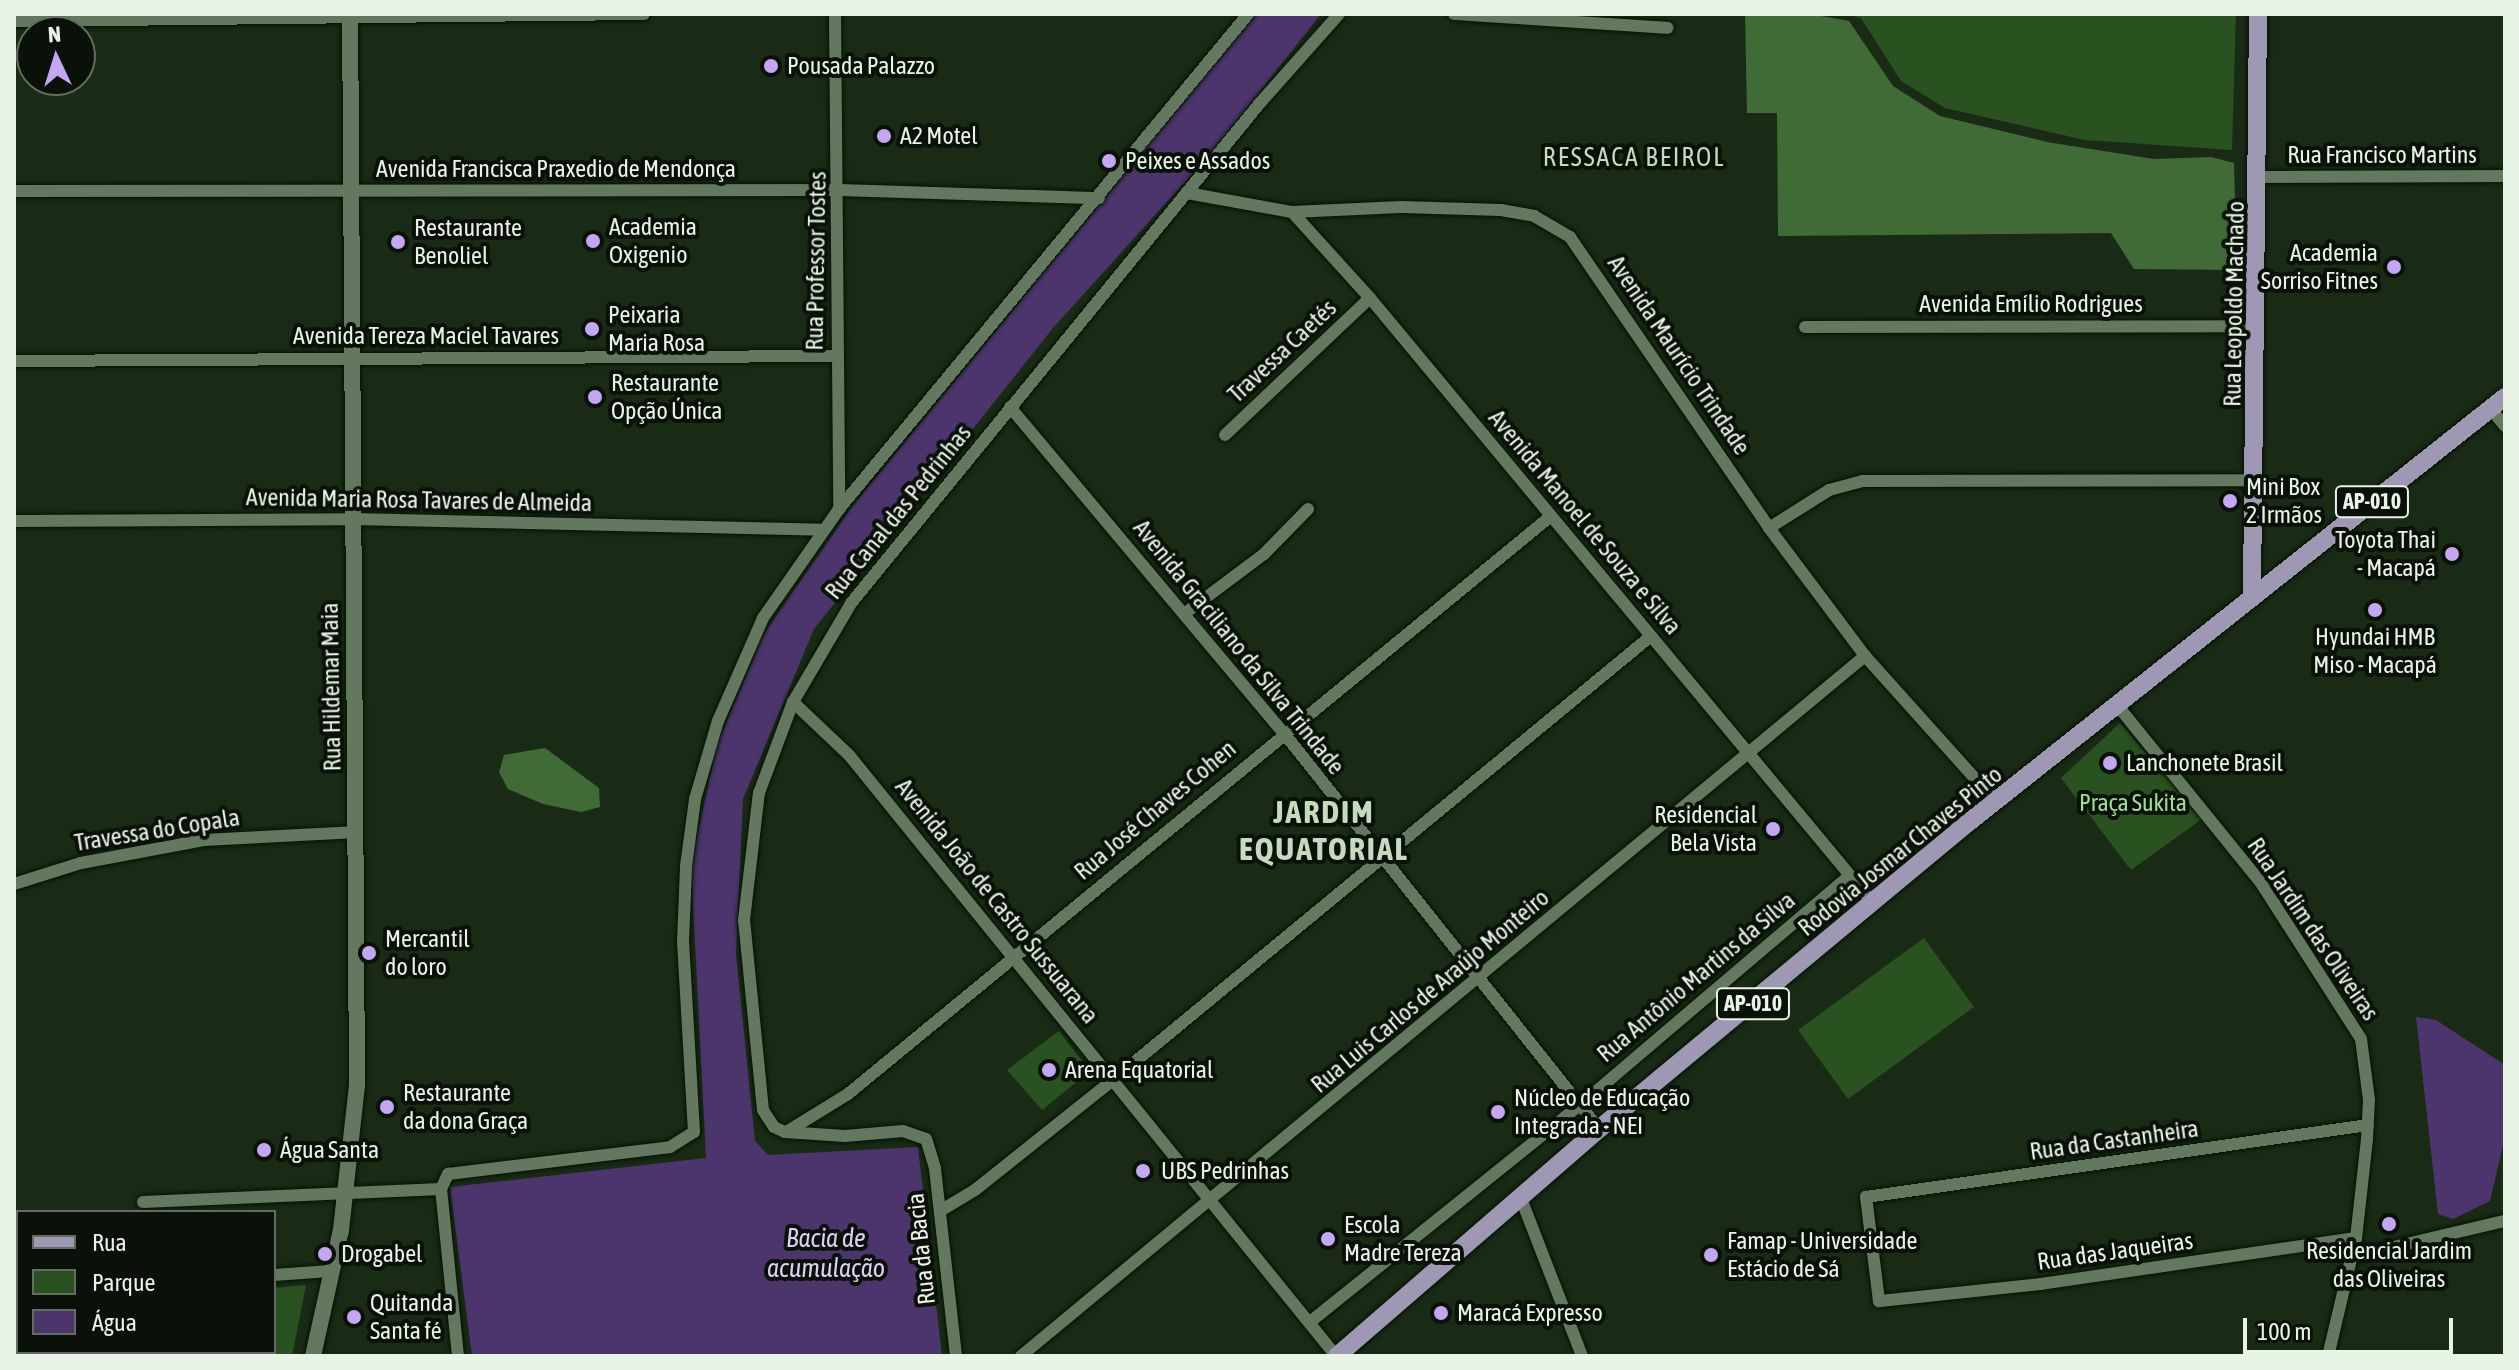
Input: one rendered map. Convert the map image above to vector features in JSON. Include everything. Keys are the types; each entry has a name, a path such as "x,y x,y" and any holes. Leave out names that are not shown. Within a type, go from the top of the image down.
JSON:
{"main road":[{"name":"Rua Leopoldo Machado","path":"2252,594 2258,326 2258,14"},
{"name":"Rua Hildemar Maia","path":"313,1356 346,1191 357,1086 350,16"},
{"name":"Rodovia Josmar Chaves Pinto","path":"1337,1356 1599,1129 1996,802 2252,594 2498,403"}],"street":[{"path":"14,21 644,14"},
{"name":"Rua Professor Tostes","path":"835,14 840,190 837,356 839,509"},
{"name":"Rua Canal das Pedrinhas","path":"441,1189 445,1178 457,1171 682,1144 696,1121 682,911 695,799 745,649 839,509 1248,14"},
{"name":"Rua Canal das Pedrinhas","path":"785,1132 768,1120 761,1100 744,920 759,793 793,702 852,602 1187,193 1339,14"},
{"path":"1454,14 1558,18 1668,28"},
{"name":"Rua Francisco Martins","path":"2259,177 2505,176"},
{"name":"Avenida Francisca Praxedio de Mendonça","path":"14,191 840,190 1099,198"},
{"name":"Avenida Maurício Trindade","path":"1187,193 1292,212 1466,207 1523,214 1553,224 1587,259 1769,528 1865,656 1996,802"},
{"name":"Avenida Manoel de Souza e Silva","path":"1292,212 1370,298 1873,903"},
{"name":"Travessa Caetés","path":"1225,435 1370,298"},
{"name":"Avenida Emílio Rodrigues","path":"1805,327 2258,326"},
{"name":"Avenida Tereza Maciel Tavares","path":"14,361 837,356"},
{"path":"2498,403 2505,426"},
{"name":"Avenida Graciliano da Silva Trindade","path":"1010,407 1283,732 1381,860 1599,1129"},
{"path":"1769,528 1829,490 1862,481 2256,480"},
{"path":"1184,614 1264,554 1308,509"},
{"name":"Rua José Chaves Cohen","path":"785,1132 839,1101 1283,732 1551,516"},
{"name":"Avenida Maria Rosa Tavares de Almeida","path":"14,521 352,519 823,530"},
{"path":"940,1211 975,1190 1114,1079 1651,636"},
{"name":"Rua Luis Carlos de Araújo Monteiro","path":"1021,1356 1480,980 1747,751 1865,656"},
{"name":"Avenida João de Castro Sussuarana","path":"793,702 830,732 1214,1199 1337,1356"},
{"name":"Rua Jardim das Oliveiras","path":"2117,705 2261,883 2349,1015 2367,1063 2368,1125 2356,1238 2328,1356"},
{"name":"Travessa do Copala","path":"14,884 81,863 204,840 357,832"},
{"name":"Rua Antônio Martins da Silva","path":"1310,1322 1580,1105 1849,876"},
{"name":"Rua da Castanheira","path":"1879,1301 1866,1197 2368,1125"},
{"name":"Rua da Bacia","path":"785,1132 845,1136 903,1131 926,1139 940,1211 956,1356"},
{"path":"143,1202 441,1189 458,1356"},
{"path":"1520,1196 1582,1356"},
{"path":"2351,1257 2505,1221"},
{"name":"Rua das Jaqueiras","path":"1879,1301 2041,1284 2356,1238"},
{"path":"276,1275 330,1271"}],"green space":[{"path":"1745,14 1810,14 1849,21 1893,86 1940,116 2047,142 2154,159 2211,157 2234,163 2237,270 2134,269 2111,233 1778,236 1777,113 1747,113"},
{"path":"1845,14 2236,14 2232,150 2085,140 1945,108 1901,81 1861,18"},
{"name":"Praça Sukita","path":"2120,723 2202,819 2131,870 2061,778"},
{"path":"545,748 599,788 600,807 581,812 543,804 508,789 499,772 504,755"},
{"path":"1924,938 1974,1007 1848,1099 1798,1030"},
{"name":"Arena Equatorial","path":"1059,1031 1090,1071 1042,1110 1007,1070"},
{"path":"306,1285 292,1356 259,1356 276,1354 276,1288"}],"water":[{"name":"Bacia de acumulação","path":"1255,14 1321,14 1212,152 1053,328 814,629 743,799 736,954 755,1141 768,1155 918,1147 942,1356 472,1356 450,1187 706,1158 691,865 717,745 764,634 852,507"},
{"path":"2416,1017 2436,1020 2505,1065 2505,1137 2490,1201 2453,1219 2438,1214"}],"place":[{"name":"Pousada Palazzo","path":"771,66"},
{"name":"A2 Motel","path":"884,136"},
{"name":"Peixes e Assados","path":"1109,161"},
{"name":"Academia Oxigenio","path":"593,241"},
{"name":"Restaurante Benoliel","path":"398,242"},
{"name":"Academia Sorriso Fitnes","path":"2394,267"},
{"name":"Peixaria Maria Rosa","path":"592,329"},
{"name":"Restaurante Opção Única","path":"595,397"},
{"name":"Mini Box 2 Irmãos","path":"2230,501"},
{"name":"Toyota Thai - Macapá","path":"2452,554"},
{"name":"Hyundai HMB Miso - Macapá","path":"2375,610"},
{"name":"Lanchonete Brasil","path":"2110,763"},
{"name":"Residencial Bela Vista","path":"1773,829"},
{"name":"Mercantil do loro","path":"369,953"},
{"name":"Arena Equatorial","path":"1049,1070"},
{"name":"Restaurante da dona Graça","path":"387,1107"},
{"name":"Núcleo de Educação Integrada - NEI","path":"1498,1112"},
{"name":"Água Santa","path":"264,1150"},
{"name":"UBS Pedrinhas","path":"1143,1171"},
{"name":"Residencial Jardim das Oliveiras","path":"2389,1224"},
{"name":"Escola Madre Tereza","path":"1328,1239"},
{"name":"Drogabel","path":"325,1254"},
{"name":"Famap - Universidade Estácio de Sá","path":"1711,1255"},
{"name":"Maracá Expresso","path":"1441,1313"},
{"name":"Quitanda Santa fé","path":"354,1317"}],"district":[{"name":"RESSACA BEIROL","path":"1634,158"},
{"name":"JARDIM EQUATORIAL","path":"1324,832"}]}
